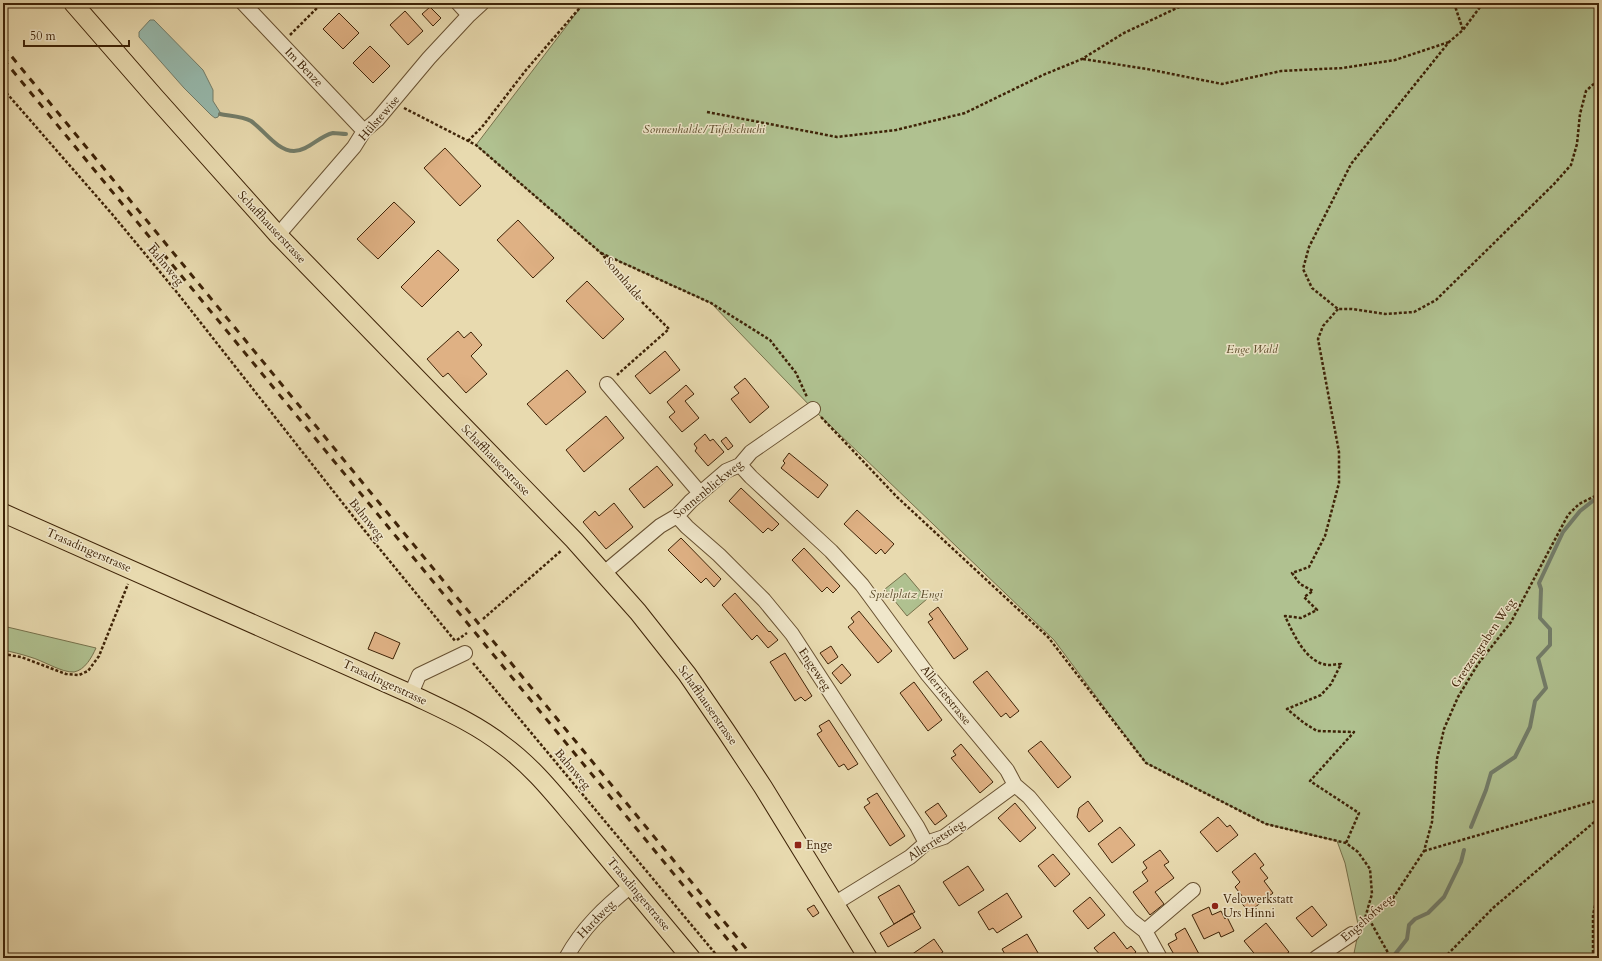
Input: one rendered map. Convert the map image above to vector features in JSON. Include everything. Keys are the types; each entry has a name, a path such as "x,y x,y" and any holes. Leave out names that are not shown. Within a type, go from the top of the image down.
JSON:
{"main road":[{"name":"Schaffhauserstrasse","path":"73,3 278,235 574,540 638,612 682,668 726,731 763,787 868,958"},
{"name":"Trasadingerstrasse","path":"3,513 411,694 483,731 504,745 540,778 632,885 691,958"}],"street":[{"name":"Im Benze","path":"243,3 364,131"},
{"path":"458,3 469,14"},
{"name":"Hülstewise","path":"278,235 354,147 364,131 378,120 429,58 469,14 482,3"},
{"path":"607,384 700,493"},
{"name":"Sonnenblickweg","path":"604,573 660,526 677,516 700,493 726,471 740,465 751,452 813,409"},
{"name":"Allerrietstrasse","path":"740,465 831,551 862,585 928,675 1008,770 1015,785 1029,797 1131,920 1145,931 1160,958"},
{"name":"Engeweg","path":"677,516 758,594 792,634 908,813 926,844"},
{"path":"411,694 419,675 465,654"},
{"name":"Allerrietstieg","path":"834,904 910,857 926,844 944,837 1015,785"},
{"name":"Hardweg","path":"566,958 576,940 592,921 632,885"},
{"path":"1145,931 1193,890"},
{"name":"Engehofweg","path":"1316,958 1352,934"}],"path":[{"path":"281,43 322,3"},
{"path":"468,141 482,127 526,70 584,3"},
{"path":"707,112 837,137 896,130 965,113 1043,75 1082,59 1124,33 1179,7 1192,3"},
{"path":"1454,3 1463,30"},
{"path":"1483,3 1463,30 1449,42 1351,164 1309,247 1303,268 1312,288 1338,309 1352,309 1385,314 1414,312 1436,300 1549,190 1571,165 1577,144 1580,114 1586,91 1599,79"},
{"path":"1082,59 1147,69 1222,84 1281,71 1342,68 1395,60 1449,42"},
{"name":"Bahnweg","path":"3,89 112,214 175,290 356,520 465,654 719,958"},
{"name":"Sonnhalde","path":"394,101 476,145 601,253 642,302 669,329 607,384"},
{"path":"601,253 711,303 770,340 796,373 813,409 897,497 1048,637 1146,763 1266,824 1346,843 1358,852 1370,869 1372,894 1363,925"},
{"path":"1338,309 1323,326 1318,339 1339,452 1339,483 1326,536 1309,567 1292,573 1300,584 1313,591 1304,597 1317,610 1301,618 1285,616 1298,642 1312,658 1328,665 1341,664 1331,684 1321,694 1287,709 1304,723 1317,731 1354,732 1310,781 1359,814 1346,843"},
{"name":"Gretzengraben Weg","path":"1424,851 1432,822 1437,759 1442,736 1458,696 1478,664 1511,622 1568,515 1579,504 1595,496 1599,490"},
{"path":"483,619 574,540"},
{"path":"3,654 21,657 66,674 79,675 88,671 99,656 134,570"},
{"path":"456,642 467,632"},
{"path":"1424,851 1599,800"},
{"path":"1444,958 1493,908 1599,818"},
{"name":"Engehofweg","path":"1352,934 1393,898 1424,851"},
{"path":"1593,958 1593,915 1599,887"},
{"path":"1369,919 1390,957"}],"green space":[{"name":"Enge Wald","path":"584,3 1599,3 1599,958 1353,958 1359,929 1345,863 1337,841 1266,824 1146,763 1054,640 813,409 711,303 601,253 476,145"},
{"name":"Spielplatz Engi","path":"905,573 927,599 907,616 885,589"},
{"path":"3,626 96,648 82,669 69,672 20,654 3,650"}],"water":[{"path":"150,20 154,20 203,70 213,90 213,101 220,112 218,117 215,118 211,115 184,88 139,37 139,32"}],"building":[{"path":"430,7 441,18 433,26 422,14"},
{"path":"405,11 423,31 408,45 390,25"},
{"path":"339,13 359,33 343,49 323,29"},
{"path":"370,46 390,66 373,83 353,63"},
{"path":"445,148 481,186 460,206 424,168"},
{"path":"394,202 415,222 378,259 357,239"},
{"path":"518,220 554,258 533,278 497,240"},
{"path":"438,250 459,270 422,307 401,287"},
{"path":"587,281 624,319 603,339 566,301"},
{"path":"458,331 464,338 471,332 482,345 471,356 487,374 466,393 448,373 443,377 427,359"},
{"path":"665,351 680,370 650,394 635,376"},
{"path":"567,370 586,392 546,425 527,404"},
{"path":"745,378 769,407 750,423 731,399 739,393 734,387"},
{"path":"686,385 694,394 685,401 699,418 682,432 669,417 675,412 667,402"},
{"path":"606,416 624,438 584,472 566,450"},
{"path":"705,434 710,441 713,439 724,452 708,466 695,451 697,448 694,444"},
{"path":"726,437 733,446 728,450 721,441"},
{"path":"789,453 828,485 818,498 781,468 785,463 783,461"},
{"path":"657,466 673,485 644,508 629,489"},
{"path":"741,488 779,524 772,531 768,528 763,533 729,501"},
{"path":"614,503 633,527 606,549 583,522 595,511 599,516"},
{"path":"857,510 894,544 885,554 881,549 876,554 844,524"},
{"path":"681,538 721,579 714,587 706,578 701,583 668,550"},
{"path":"804,548 840,586 833,593 827,587 822,592 792,560"},
{"path":"735,593 769,632 770,631 778,640 768,648 757,635 752,640 722,605"},
{"path":"938,607 968,649 954,659 928,622 933,619 929,614"},
{"path":"859,611 892,651 878,663 848,627 854,622 851,618"},
{"path":"375,632 400,643 393,659 368,649"},
{"path":"831,646 838,657 828,664 820,653"},
{"path":"785,653 812,696 805,701 801,697 795,701 770,662"},
{"path":"842,664 851,675 841,684 832,673"},
{"path":"987,671 1019,711 1010,718 1006,713 1001,717 973,682"},
{"path":"914,682 942,720 928,731 900,693"},
{"path":"829,720 858,764 848,770 844,764 839,767 817,734 822,731 819,726"},
{"path":"1041,741 1071,777 1058,788 1028,751"},
{"path":"961,744 993,782 980,793 951,758 956,755 953,751"},
{"path":"877,793 905,836 890,846 864,807 870,803 867,799"},
{"path":"1088,801 1103,821 1089,832 1077,817 1079,808"},
{"path":"938,803 947,816 935,825 925,812"},
{"path":"1015,803 1036,828 1020,842 998,818"},
{"path":"1218,817 1227,827 1230,825 1238,835 1217,852 1200,832"},
{"path":"1120,827 1135,845 1112,863 1098,844"},
{"path":"1160,850 1169,862 1164,865 1174,878 1155,892 1164,904 1150,915 1133,892 1148,881 1142,872 1147,868 1143,862"},
{"path":"1255,853 1264,865 1260,868 1268,878 1264,881 1273,893 1249,912 1239,900 1243,897 1235,887 1240,882 1232,872"},
{"path":"1053,854 1070,874 1055,887 1038,866"},
{"path":"968,866 984,890 959,906 943,882"},
{"path":"899,885 915,912 894,924 878,897"},
{"path":"1007,893 1022,917 997,933 993,928 989,930 978,912"},
{"path":"1090,897 1105,915 1088,929 1073,911"},
{"path":"814,905 819,913 813,917 807,909"},
{"path":"1312,906 1327,925 1312,937 1296,918"},
{"path":"1209,907 1212,915 1221,911 1225,919 1227,917 1234,931 1221,937 1219,932 1204,939 1192,915"},
{"path":"912,913 921,928 888,947 880,933"},
{"path":"1266,923 1289,952 1281,958 1258,958 1244,941"},
{"path":"1185,928 1199,954 1192,958 1176,958 1168,944 1177,939 1175,934"},
{"path":"1114,932 1127,949 1131,946 1136,952 1129,958 1124,958 1121,954 1117,958 1103,958 1094,948"},
{"path":"1027,934 1041,958 1007,958 1002,949"},
{"path":"934,939 943,952 933,958 913,958 911,955"}],"waterway":[{"path":"220,114 247,119 256,125 276,144 282,148 294,151 304,149 323,137 333,133 346,134"},
{"path":"1471,827 1486,790 1491,773 1515,757 1530,727 1535,701 1546,688 1538,658 1550,645 1550,629 1540,618 1541,589 1539,583 1563,532 1580,511 1599,496"},
{"path":"1392,958 1407,939 1409,925 1415,919 1428,913 1444,897 1461,862 1464,850"}],"railway":[{"path":"3,46 754,958"},
{"path":"3,59 743,958"}],"place":[{"name":"Enge","path":"798,845"},
{"name":"Velowerkstatt Urs Hinni","path":"1215,906"}],"park label":[{"name":"Sonnenhalde/Tüfelschuchi","path":"704,129"}]}
